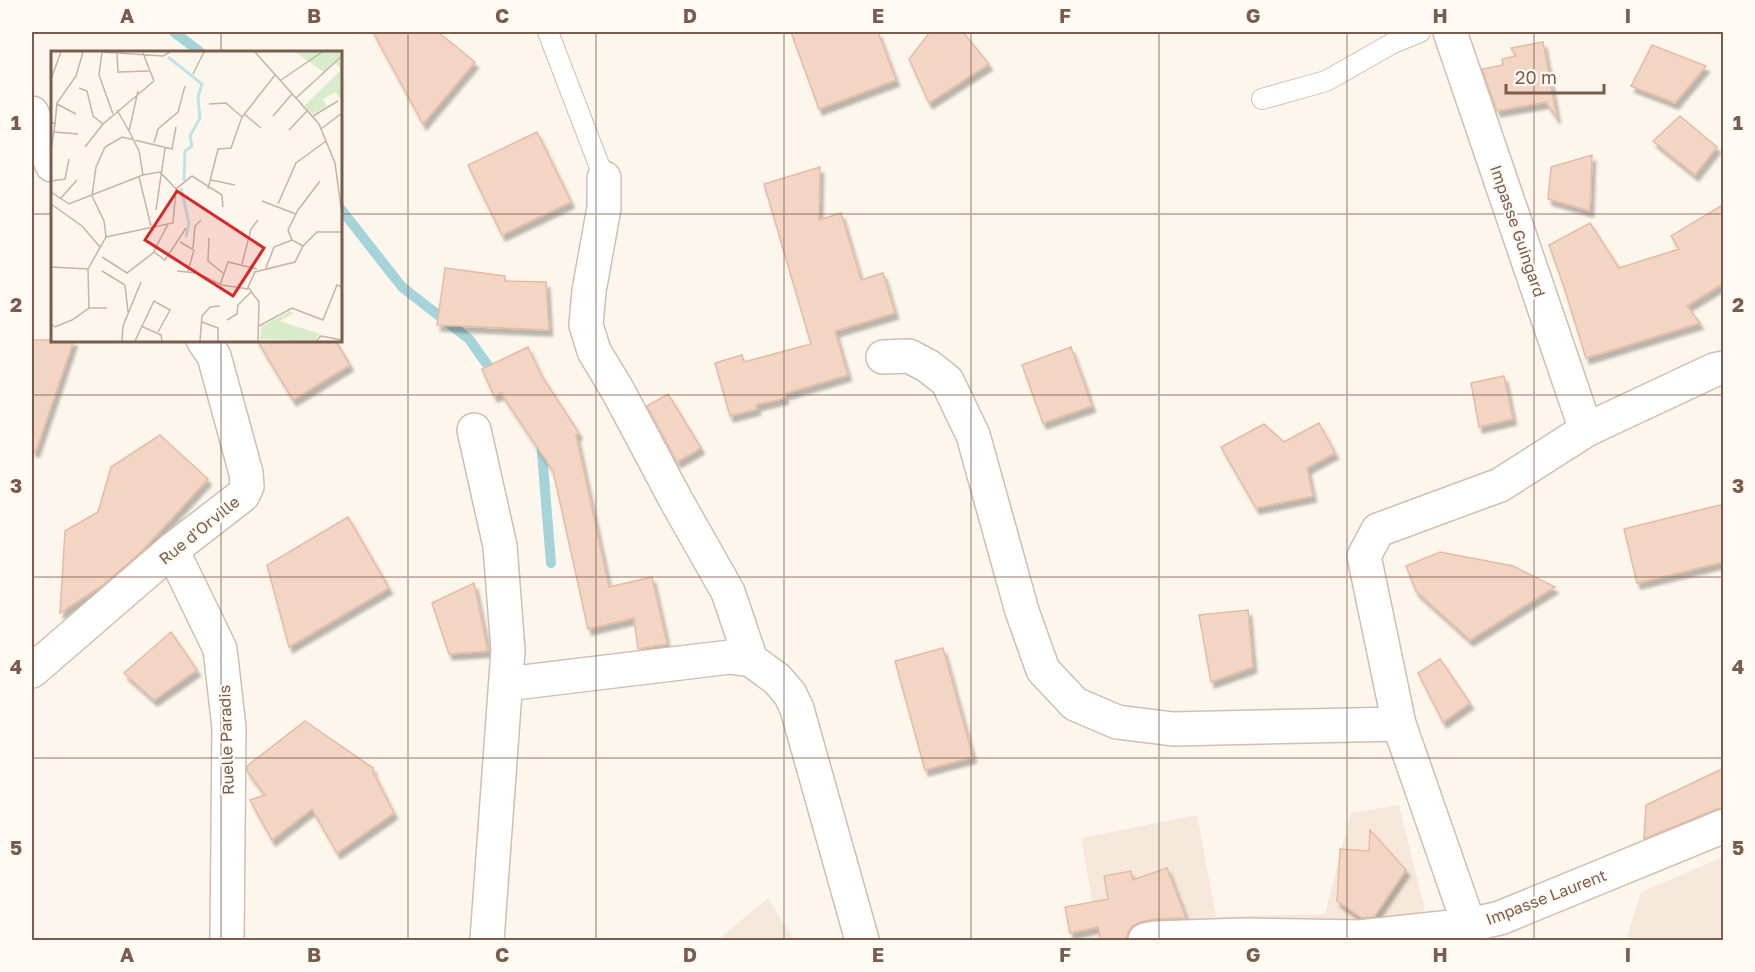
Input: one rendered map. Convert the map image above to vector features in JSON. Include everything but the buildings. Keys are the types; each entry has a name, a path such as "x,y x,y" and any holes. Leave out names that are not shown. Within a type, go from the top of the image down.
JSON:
{"street":[{"name":"Impasse Guingard","path":"1449,32 1586,429"},
{"path":"32,113 51,162"},
{"path":"604,178 604,208 589,291 586,325 594,351 728,592 751,660"},
{"name":"Rue d'Orville","path":"32,671 172,550 243,495 247,486 246,473 214,356 204,342"},
{"path":"883,357 909,356 928,366 947,381 973,435 1022,611 1043,669 1075,704 1117,722 1173,729 1399,724"},
{"path":"1469,925 1399,724 1364,556 1378,530 1500,485 1586,429 1714,370 1724,368"},
{"path":"474,430 500,546 508,650 487,940"},
{"name":"Ruelle Paradis","path":"172,550 220,649 229,728 227,940"},
{"path":"506,684 730,657 751,660 777,678 790,694 797,709 862,940"},
{"name":"Impasse Laurent","path":"1145,940 1156,938 1360,937 1469,925 1500,918 1724,826"}],"lane":[{"path":"548,32 604,178"},
{"path":"1262,99 1326,81 1394,43 1420,32"}],"shaded area":[{"path":"1399,805 1425,910 1396,940 1084,940 1098,936 1081,838 1197,815 1216,917 1325,914 1351,813"},
{"path":"1723,857 1723,940 1626,940 1641,892"},
{"path":"768,898 794,940 718,940"}],"waterway":[{"path":"174,32 199,51"},
{"path":"342,211 402,287 469,339 496,377"},
{"path":"541,441 551,563"}]}
